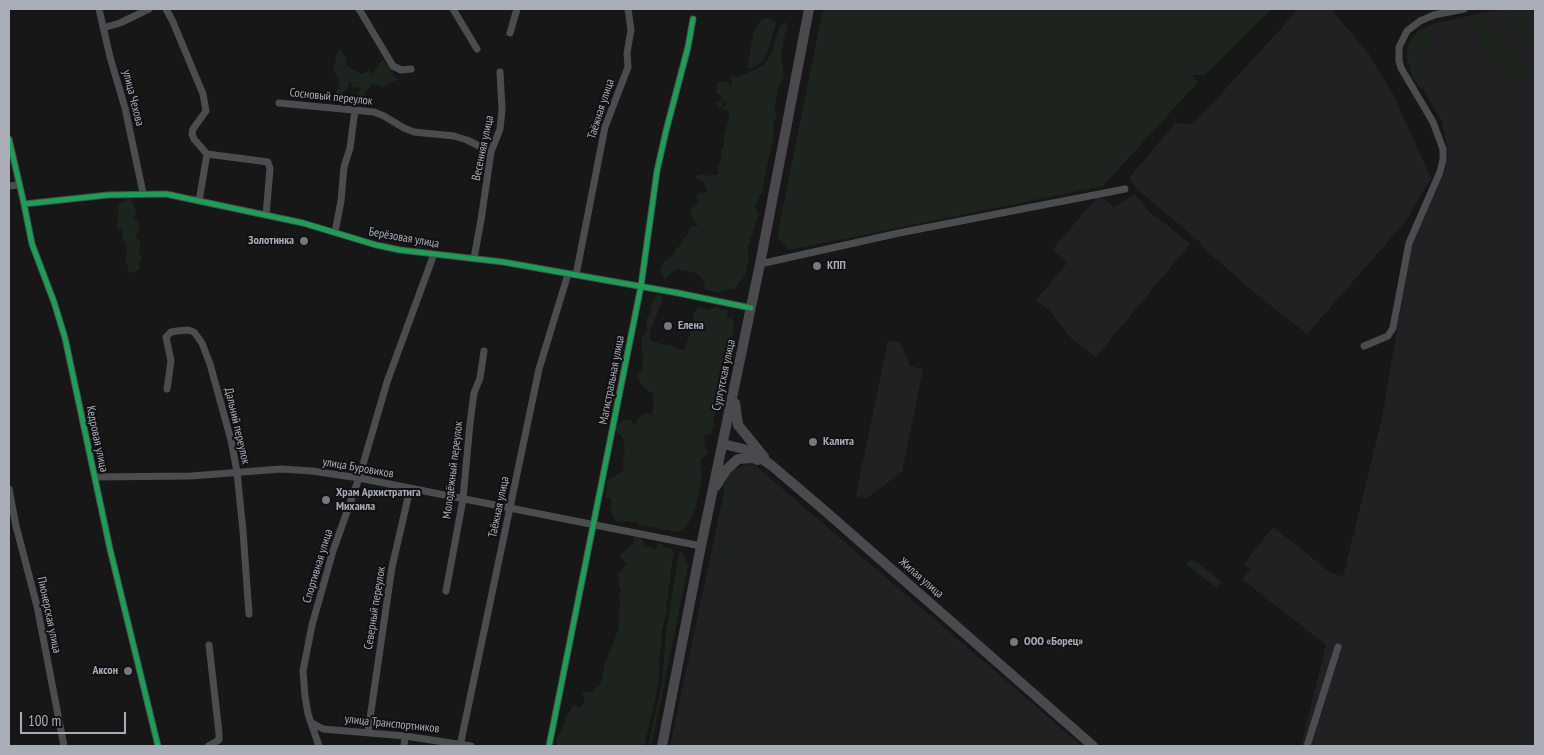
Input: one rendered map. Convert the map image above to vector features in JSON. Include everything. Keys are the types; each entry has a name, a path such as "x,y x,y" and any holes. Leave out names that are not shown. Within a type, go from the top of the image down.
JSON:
{"main road":[{"name":"Сургутская улица","path":"662,746 810,9"},
{"path":"734,390 738,425 771,465"},
{"name":"Жилая улица","path":"723,444 744,449 771,465 1093,746"},
{"path":"712,492 726,470 738,459 753,458 771,465"}],"street":[{"name":"улица Чехова","path":"99,9 121,90 143,193"},
{"path":"103,28 120,23 149,9"},
{"path":"166,9 205,103 206,111 193,129 194,139 207,154 268,162 270,169 266,215"},
{"path":"358,9 393,66 401,70 411,69"},
{"path":"453,9 477,49"},
{"path":"510,33 517,9"},
{"name":"Таёжная улица","path":"460,745 539,369 572,274 606,127 628,67 627,53 631,30 628,9"},
{"path":"1364,346 1388,336 1393,328 1409,243 1440,172 1443,160 1443,149 1433,122 1401,68 1399,47 1407,32 1420,20 1464,9"},
{"name":"Магистральная улица","path":"548,746 641,286 657,171 693,19"},
{"name":"Весенняя улица","path":"474,258 491,152 500,129 502,110 500,72"},
{"name":"Сосновый переулок","path":"279,103 374,112 414,132 454,136 491,152"},
{"path":"335,232 342,201 344,168 350,148 355,110"},
{"name":"Кедровая улица","path":"9,140 32,244 54,302 65,338 110,549 158,746"},
{"path":"199,200 207,154"},
{"path":"9,186 19,184"},
{"path":"760,264 899,233 1125,190"},
{"name":"Берёзовая улица","path":"24,204 108,195 166,194 266,215 335,232 376,245 503,262 641,286 751,308"},
{"name":"Спортивная улица","path":"319,746 305,696 303,671 312,625 333,551 358,478 387,382 434,254"},
{"name":"Дальний переулок","path":"167,389 171,360 166,337 171,332 177,330 194,332 202,343 210,364 231,440 237,472 249,614"},
{"name":"Молодёжный переулок","path":"446,592 463,499 474,393 480,378 484,351"},
{"name":"улица Буровиков","path":"95,477 191,476 298,470 358,478 701,546"},
{"name":"Пионерская улица","path":"9,489 36,606 64,746"},
{"name":"Северный переулок","path":"368,732 392,567 410,489"},
{"path":"208,746 218,740 219,733 210,645"},
{"path":"1307,746 1338,647"},
{"name":"улица Транспортников","path":"312,723 323,729 405,736 471,746"},
{"path":"404,746 405,736"}],"shaded area":[{"path":"823,9 1272,9 1205,75 1192,75 1198,82 1103,186 789,250 777,237"},
{"path":"1299,9 1331,9 1369,54 1393,94 1431,178 1406,221 1307,334 1256,294 1201,246 1202,244 1136,188 1129,178 1175,123 1193,124"},
{"path":"1500,9 1535,9 1535,746 1301,746 1326,645 1242,579 1250,569 1244,564 1273,527 1330,572 1343,577 1382,418 1412,242 1445,171 1448,152 1442,121 1411,69 1406,57 1409,42 1419,31 1433,24"},
{"path":"1513,9 1535,9 1535,49 1505,14"},
{"path":"1482,17 1487,18 1493,31 1522,61 1527,73 1511,84 1498,72 1490,57 1482,48 1476,27 1467,27 1460,21"},
{"path":"770,18 776,23 769,48 763,61 747,69 754,30 761,20"},
{"path":"786,22 781,54 784,77 779,86 774,109 777,116 774,121 774,138 763,190 755,206 759,214 750,239 751,242 747,248 749,258 745,276 734,289 724,290 719,293 705,289 704,282 694,272 690,273 679,269 673,271 665,279 660,271 664,261 673,255 681,245 690,227 697,226 698,224 692,218 690,210 698,202 697,196 700,192 704,194 707,191 704,182 699,181 696,176 718,174 718,165 722,156 721,152 724,146 724,136 729,118 728,111 722,108 726,106 726,101 722,102 720,108 715,103 722,99 716,93 717,83 726,81 732,85 732,76 739,77 764,65 772,52 779,27"},
{"path":"1432,26 1435,29 1430,45 1412,54 1424,87 1421,89 1412,76 1407,56 1410,43 1417,33"},
{"path":"340,47 347,61 346,66 349,66 351,69 362,74 369,71 372,74 383,59 390,68 392,75 398,80 388,83 383,88 371,84 360,101 356,98 361,87 352,88 353,82 349,82 348,87 343,92 343,96 338,97 337,100 335,94 340,85 333,67 337,61 334,56 338,53"},
{"path":"1099,195 1114,207 1134,195 1149,212 1190,244 1096,357 1071,338 1050,311 1036,300 1067,263 1052,250"},
{"path":"125,198 131,199 136,211 136,215 132,217 139,223 139,230 135,235 140,242 140,251 138,253 142,258 139,264 140,269 134,273 128,272 128,266 125,262 127,257 125,254 127,251 126,244 122,238 123,233 116,225 119,222 117,208 119,203 124,203"},
{"path":"658,295 662,296 663,299 650,331 649,337 651,341 671,345 678,350 684,350 692,329 694,313 701,307 709,310 714,307 720,310 728,310 727,319 732,316 734,328 717,411 713,418 715,425 711,435 705,435 704,437 704,445 708,452 701,458 702,479 695,509 687,526 679,532 639,525 637,522 615,521 611,513 611,497 605,497 607,481 624,470 623,459 625,454 623,448 625,442 621,435 617,433 616,427 624,420 632,420 633,424 636,424 638,418 646,413 651,415 654,408 653,394 643,387 637,376 642,369 642,336 645,335 647,330 646,319 650,316 651,307 655,297"},
{"path":"888,340 901,343 910,366 923,369 902,472 867,498 856,496"},
{"path":"745,464 756,466 1082,746 670,746 727,478 736,469"},
{"path":"735,468 742,470 745,474 740,481 741,486 726,510 722,504 726,494 723,489 724,484 729,479 726,477 727,473"},
{"path":"739,522 741,524 737,533 737,540 728,552 720,583 713,586 712,580 721,559 721,557 716,555 721,551 723,543 728,541 731,534 736,532 735,527"},
{"path":"635,536 642,540 643,547 651,547 653,550 656,549 658,543 672,549 674,553 668,598 665,605 667,607 661,633 659,686 657,687 644,746 557,746 557,739 565,723 565,717 570,712 572,706 576,705 579,708 584,703 582,693 584,691 592,692 599,686 602,679 604,666 619,628 619,609 621,605 619,594 621,592 618,573 622,571 627,563 619,557 633,544"},
{"path":"681,552 688,566 651,746 648,746 662,684 666,632 679,553"},
{"path":"1188,561 1195,561 1222,582 1217,588 1186,564"}],"cycle path":[{"path":"549,746 641,286 657,171 688,47 693,19"},
{"path":"9,139 32,244 54,302 65,338 110,549 158,746"},
{"path":"24,204 108,195 166,194 303,223 376,245 400,250 503,262 751,308"}],"place":[{"name":"Золотинка","path":"304,241"},
{"name":"КПП","path":"817,266"},
{"name":"Елена","path":"668,326"},
{"name":"Калита","path":"813,442"},
{"name":"Храм Архистратига Михаила","path":"326,500"},
{"name":"ООО «Борец»","path":"1014,642"},
{"name":"Аксон","path":"128,671"}]}
